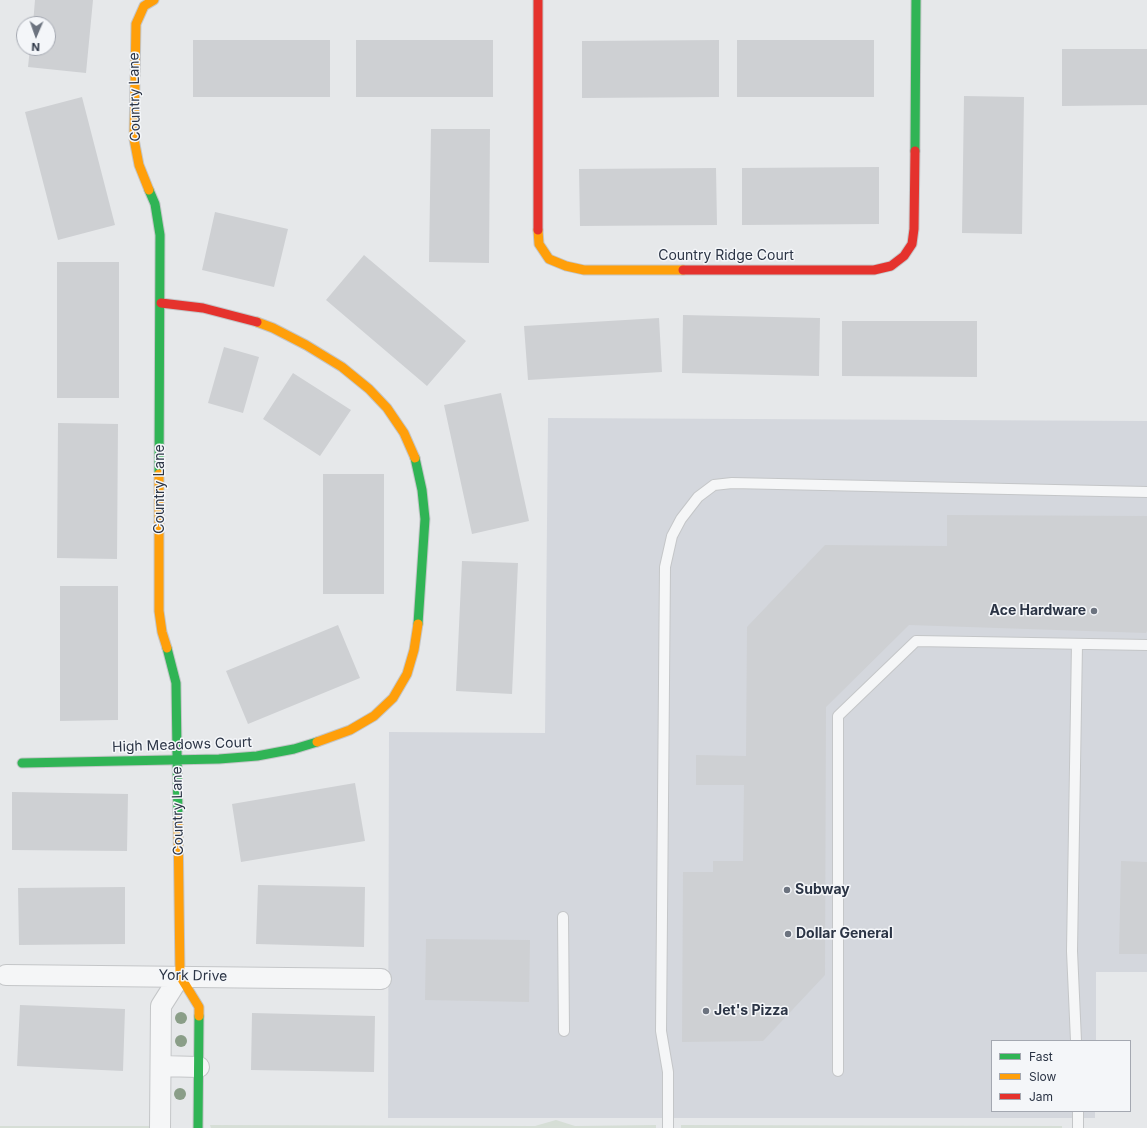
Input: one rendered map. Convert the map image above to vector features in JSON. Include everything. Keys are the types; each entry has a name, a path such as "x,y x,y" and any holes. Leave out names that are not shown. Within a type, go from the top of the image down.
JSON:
{"street":[{"name":"Country Lane","path":"154,0 144,6 136,24 134,139 139,165 155,204 160,235 159,611 176,683 180,976"},
{"name":"Country Ridge Court","path":"538,0 538,228 539,244 549,259 566,266 584,270 874,270 891,266 904,256 912,244 914,229 916,0"},
{"name":"High Meadows Court","path":"22,763 177,761 257,756 294,749 350,730 374,716 393,698 407,674 414,650 418,620 425,519 422,490 416,459 404,433 387,408 369,389 342,367 286,335 242,317 203,308 161,303"},
{"name":"York Drive","path":"6,975 381,978"},
{"path":"160,1128 161,1006 180,976 199,1007 198,1128"},
{"path":"161,1066 199,1067"}],"lane":[{"path":"668,1128 668,1072 661,1031 665,567 672,536 681,519 698,497 714,485 732,483 1147,492"},
{"path":"838,1071 838,716 916,641 1147,645"},
{"path":"1076,1040 1072,951 1077,644"},
{"path":"563,917 564,1031"},
{"path":"1078,1112 1078,1128"}],"shaded area":[{"path":"548,418 1147,421 1147,972 1096,972 1096,1040 991,1040 991,1112 1095,1112 1095,1118 388,1118 389,732 545,733"},
{"path":"556,1120 575,1126 656,1125 656,1128 211,1128 210,1125 535,1126"},
{"path":"681,1125 1062,1126 1062,1128 681,1128"},
{"path":"0,1126 150,1126 149,1128 0,1128"}],"building":[{"path":"35,0 93,0 86,73 28,67 29,56 56,56 56,16 34,16"},
{"path":"193,40 330,40 330,97 193,97"},
{"path":"356,40 493,40 493,97 356,97"},
{"path":"719,40 719,97 582,98 582,41"},
{"path":"737,40 874,40 874,97 737,97"},
{"path":"1062,49 1147,49 1147,105 1062,106"},
{"path":"964,96 1024,97 1022,234 962,233"},
{"path":"82,97 115,225 58,240 25,112"},
{"path":"431,129 490,129 489,263 429,262"},
{"path":"879,167 879,224 742,225 742,168"},
{"path":"716,168 717,225 580,226 579,169"},
{"path":"215,212 288,229 274,287 202,270"},
{"path":"364,255 466,341 427,386 326,300"},
{"path":"57,262 119,262 119,398 57,398"},
{"path":"683,315 820,318 819,376 682,373"},
{"path":"659,318 662,372 528,380 524,326"},
{"path":"842,321 977,321 977,377 842,376"},
{"path":"224,347 259,357 243,413 208,403"},
{"path":"293,373 351,410 320,456 263,419"},
{"path":"501,393 529,521 472,534 444,405"},
{"path":"58,423 118,424 117,559 57,558"},
{"path":"323,474 384,474 384,594 323,594"},
{"path":"947,515 1147,516 1146,633 909,625 826,707 825,975 763,1041 682,1042 683,872 713,872 713,861 743,861 744,785 696,785 696,755 746,756 747,627 825,545 947,546"},
{"path":"462,561 518,563 512,694 456,691"},
{"path":"60,586 118,586 118,720 60,721"},
{"path":"338,625 360,678 248,724 226,671"},
{"path":"355,783 365,841 241,862 232,804"},
{"path":"12,792 128,794 127,851 12,850"},
{"path":"1121,861 1147,862 1147,954 1119,954"},
{"path":"258,885 365,887 364,947 256,944"},
{"path":"125,887 125,944 19,945 18,888"},
{"path":"426,939 530,940 529,1002 425,1000"},
{"path":"20,1005 125,1009 123,1071 17,1066"},
{"path":"252,1013 375,1016 374,1072 251,1070"}],"traffic: fast":[{"path":"915,151 916,0"},
{"path":"149,190 155,204 160,235 159,474"},
{"path":"415,458 422,490 425,519 418,624"},
{"path":"167,648 176,683 178,820"},
{"path":"22,763 219,759 257,756 294,749 317,742"},
{"path":"198,1128 199,1016"}],"traffic: slow":[{"path":"149,190 139,165 134,139 136,24 144,6 154,0"},
{"path":"538,230 539,244 549,259 566,266 584,270 683,270"},
{"path":"257,322 273,328 306,345 342,367 369,389 387,408 404,433 415,458"},
{"path":"159,474 159,611 162,632 167,648"},
{"path":"317,742 350,730 374,716 393,698 407,674 414,650 418,624"},
{"path":"178,820 180,976 199,1007 199,1016"}],"traffic: jam":[{"path":"538,0 538,230"},
{"path":"683,270 874,270 891,266 904,256 912,244 914,229 915,151"},
{"path":"161,303 203,308 257,322"}],"place":[{"name":"Ace Hardware","path":"1094,611"},
{"name":"Subway","path":"787,890"},
{"name":"Dollar General","path":"788,934"},
{"name":"Jet's Pizza","path":"706,1011"}]}
